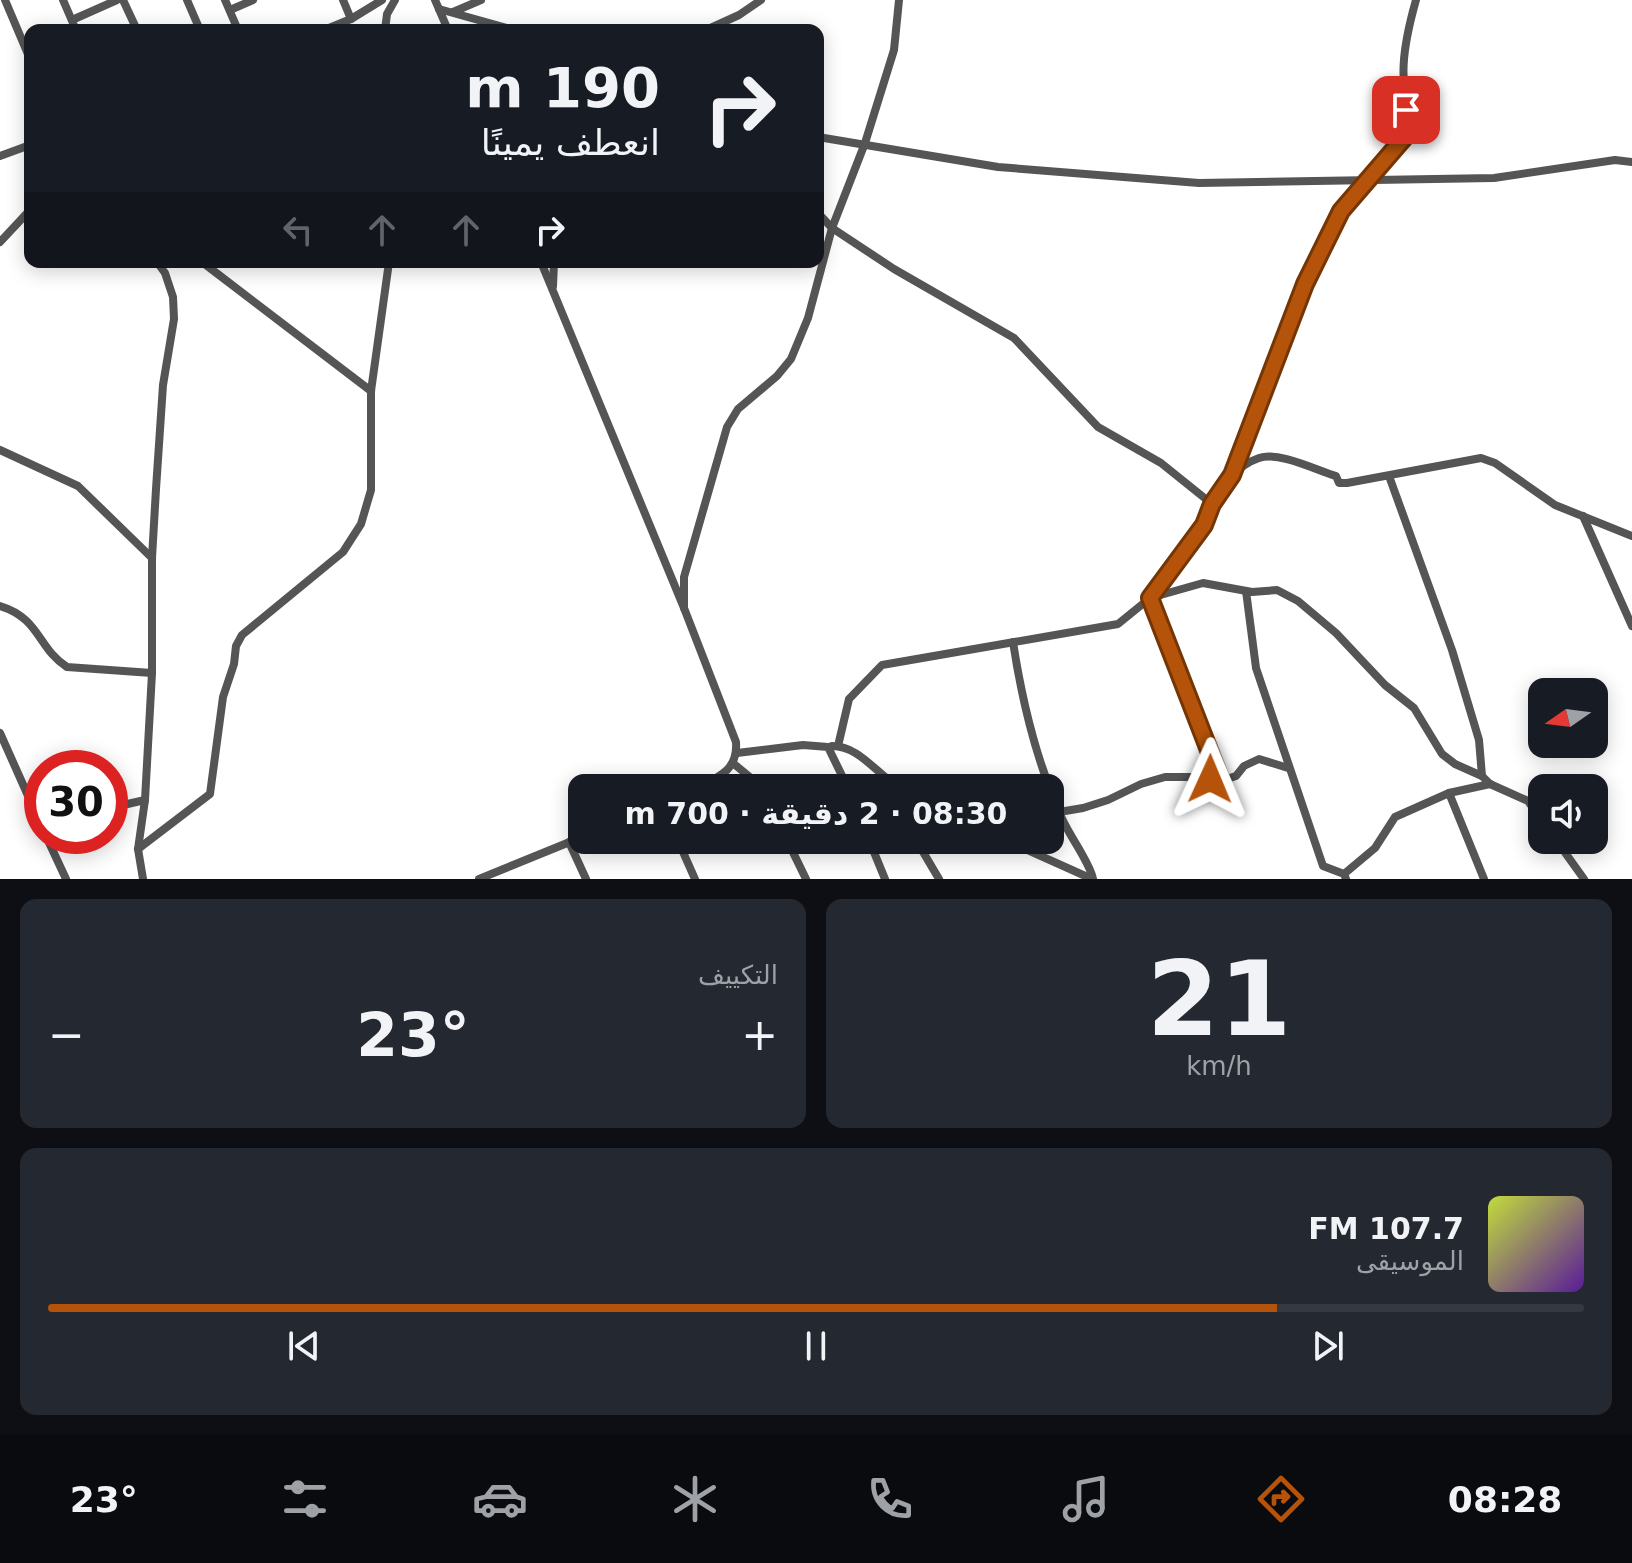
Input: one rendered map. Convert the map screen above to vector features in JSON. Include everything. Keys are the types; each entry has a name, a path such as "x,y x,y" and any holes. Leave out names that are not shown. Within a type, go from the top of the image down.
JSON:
{"street":[{"path":"5,0 24,45"},
{"path":"63,0 74,24"},
{"path":"72,20 120,0 134,24"},
{"path":"187,0 197,24"},
{"path":"225,0 236,24"},
{"path":"230,10 253,0"},
{"path":"343,0 351,19"},
{"path":"339,24 382,0"},
{"path":"386,24 387,14 395,0"},
{"path":"452,13 481,0"},
{"path":"719,24 761,0"},
{"path":"824,258 894,50 899,0"},
{"path":"843,774 833,746 849,699 882,665 1118,624 1150,598 1204,525 1212,504 1232,475 1305,284 1341,211 1410,131 1402,89 1404,43 1416,0"},
{"path":"437,4 452,13 492,24"},
{"path":"437,4 445,24"},
{"path":"824,138 998,167 1199,183 1494,178 1615,160 1632,162"},
{"path":"0,156 24,147"},
{"path":"0,242 24,216"},
{"path":"824,219 894,269 1014,338 1098,427 1161,463 1212,504"},
{"path":"143,879 138,849 145,800 152,673 152,558 163,385 174,319 173,297 161,268"},
{"path":"210,268 371,391"},
{"path":"138,849 210,794 223,697 234,664 236,646 242,635 343,552 361,524 371,490 371,391 388,268"},
{"path":"543,268 736,742 734,764 724,774"},
{"path":"553,291 554,268"},
{"path":"684,608 684,577 727,427 738,409 777,376 791,359 808,318 821,268"},
{"path":"0,450 78,486 152,558"},
{"path":"1232,475 1260,457 1289,459 1336,476 1339,483 1481,458 1495,463 1555,505 1632,536"},
{"path":"1389,476 1452,650 1479,740 1482,776"},
{"path":"1583,516 1632,626"},
{"path":"1150,598 1208,583 1246,591 1277,590 1298,601 1336,633 1385,685 1414,708 1442,754 1455,764 1482,776 1490,784 1528,801"},
{"path":"1246,591 1256,668 1323,866 1345,876 1375,848 1395,817 1449,793 1490,784"},
{"path":"1150,598 1221,781"},
{"path":"0,606 15,611 33,626 58,661 67,667 152,673"},
{"path":"1013,642 1032,741 1045,774"},
{"path":"0,733 24,786"},
{"path":"737,753 803,745 833,746 863,758 880,773"},
{"path":"1064,811 1108,800 1141,784 1165,777 1221,781 1236,776 1244,766 1259,759 1288,768"},
{"path":"734,764 746,774"},
{"path":"1449,793 1484,879"},
{"path":"128,804 145,800"},
{"path":"1036,854 1092,879 1092,871 1064,822"},
{"path":"479,879 568,842"},
{"path":"54,854 66,879"},
{"path":"575,854 586,879"},
{"path":"684,854 695,879"},
{"path":"794,854 806,879"},
{"path":"875,854 885,879"},
{"path":"924,854 939,879"},
{"path":"1566,854 1584,879"}],"route":[{"path":"1210,779 1221,781 1150,598 1204,525 1212,504 1232,475 1305,284 1341,211 1410,131 1406,110"}]}
